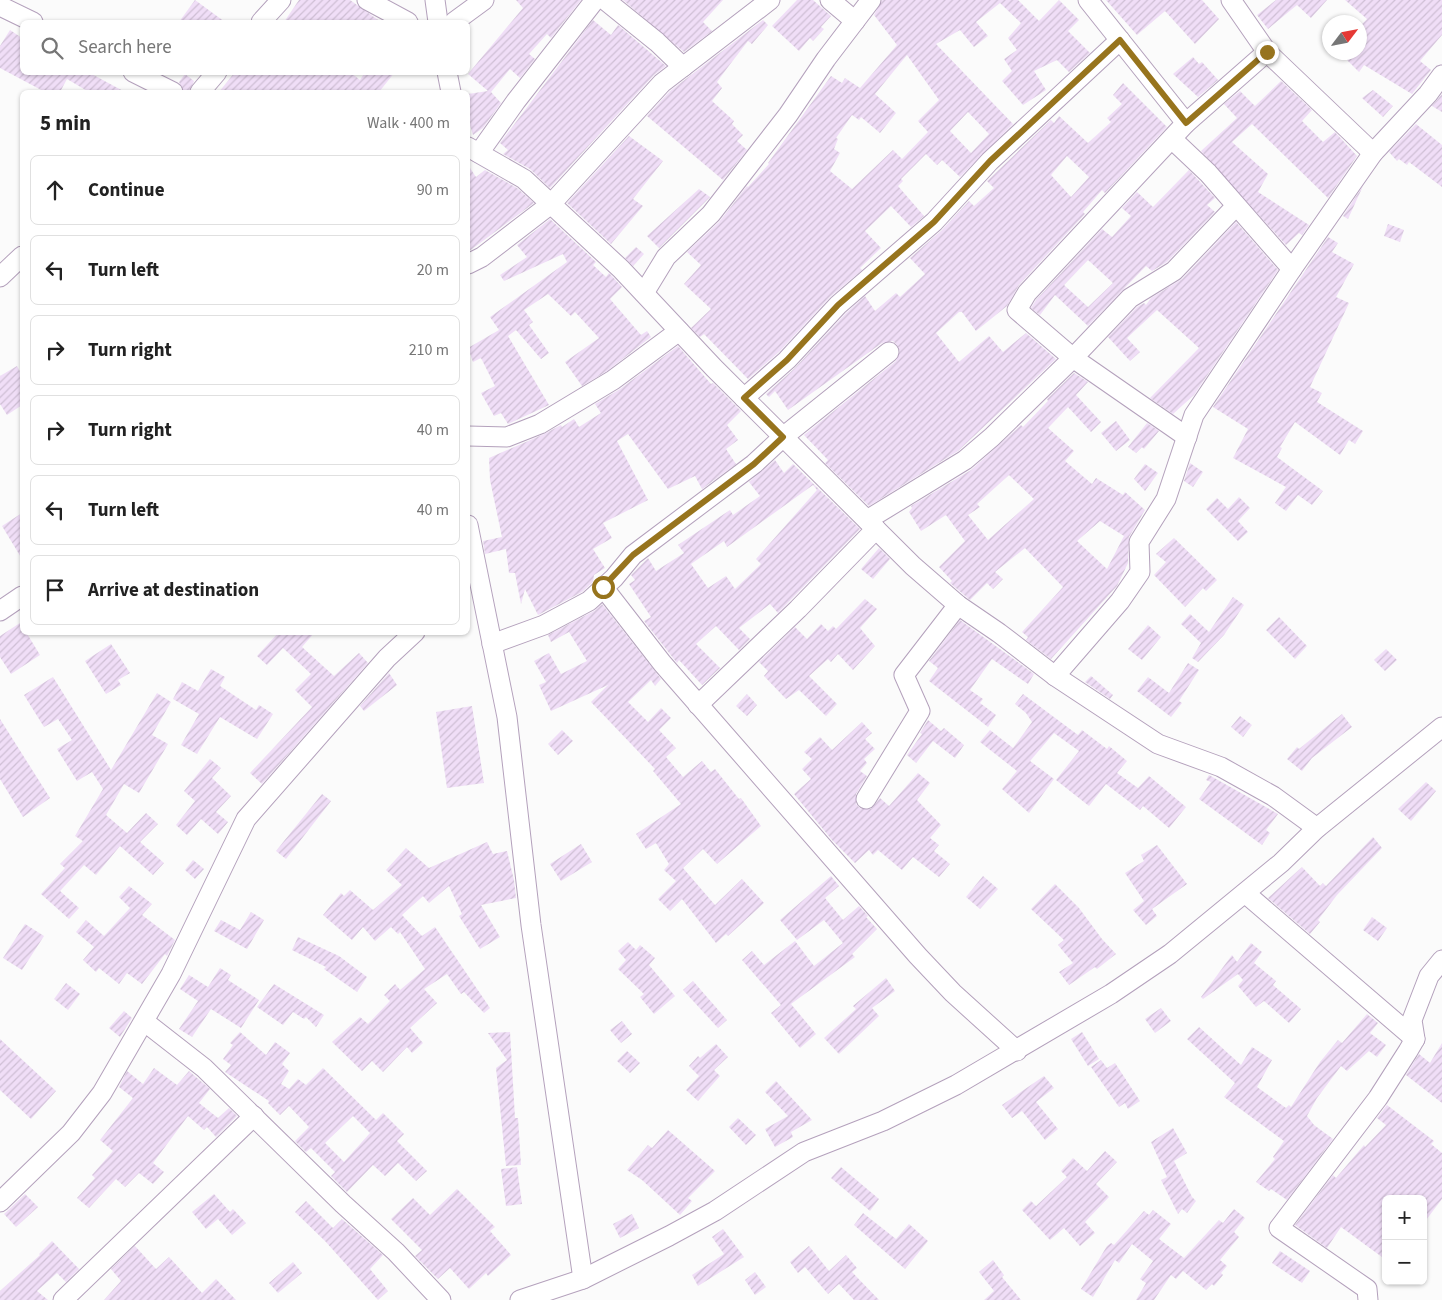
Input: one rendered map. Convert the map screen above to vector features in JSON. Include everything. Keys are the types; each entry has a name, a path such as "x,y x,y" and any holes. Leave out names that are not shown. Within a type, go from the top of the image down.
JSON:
{"street":[{"path":"263,20 281,0"},
{"path":"367,0 404,20"},
{"path":"435,0 438,20"},
{"path":"457,20 484,0"},
{"path":"470,263 482,257 551,204 662,83 770,0"},
{"path":"830,0 855,21"},
{"path":"644,293 666,257 711,214 788,115 871,0"},
{"path":"1088,0 1186,123"},
{"path":"1231,0 1267,52 1373,153"},
{"path":"683,67 657,42 596,1 516,101 473,150 524,179 621,269 783,437 872,525 958,605 999,633 1055,676 1158,744 1221,767 1273,796 1317,828"},
{"path":"0,6 28,20"},
{"path":"744,398 787,360 838,305 934,222 990,161 1120,40"},
{"path":"1187,437 1073,358 1017,310 1026,293 1186,123 1267,52"},
{"path":"139,75 169,90"},
{"path":"202,90 214,75"},
{"path":"448,75 451,90"},
{"path":"1055,676 1120,601 1140,572 1139,542 1166,499 1194,415 1373,153 1428,94 1442,75"},
{"path":"1172,139 1208,173 1292,269"},
{"path":"698,705 798,609 872,525 965,460 992,437 1073,358 1130,298 1174,272 1236,206"},
{"path":"0,277 20,258"},
{"path":"470,436 507,437 540,424 613,380 679,331"},
{"path":"492,644 544,625 589,601 633,555 754,464 783,437 889,352"},
{"path":"470,547 473,580 492,644 507,717 531,925 583,1279"},
{"path":"603,587 662,663 918,956 953,993 1017,1051"},
{"path":"0,611 20,597"},
{"path":"866,799 920,711 904,676 958,605"},
{"path":"0,1202 71,1133 102,1093 145,1022 171,974 246,819 387,658 412,635"},
{"path":"520,1300 583,1279 715,1212 804,1152 883,1121 956,1085 1017,1051 1119,989 1170,954 1281,863 1317,828 1439,736"},
{"path":"1245,892 1415,1039"},
{"path":"1368,1300 1367,1289 1279,1228 1378,1098 1415,1039 1412,1020 1429,976 1442,960"},
{"path":"145,1022 204,1068 342,1204 396,1252 441,1300"},
{"path":"63,1300 254,1116"}],"building":[{"path":"195,0 222,20 180,20"},
{"path":"299,0 350,0 378,20 285,20"},
{"path":"516,0 581,0 551,38 547,34 529,54 535,59 520,78 510,69 491,92 501,103 483,128 473,135 470,125 470,94 488,91 469,75 470,72 523,8"},
{"path":"623,0 723,0 703,22 712,31 684,52"},
{"path":"797,0 813,0 831,16 821,27 824,29 813,41 810,38 799,51 772,26"},
{"path":"882,0 1018,0 1039,21 1059,0 1079,20 1068,31 1090,53 1069,72 1057,60 1034,71 1046,90 1023,105 1002,81 1012,71 1004,59 1017,50 1008,38 1021,23 1000,3 976,22 988,36 974,47 960,30 936,44 1013,124 960,177 942,160 937,165 926,154 901,179 903,181 898,186 924,216 911,227 891,206 865,231 881,248 860,268 862,270 830,297 779,352 748,379 704,334 700,337 691,328 711,309 684,284 701,265 687,252 719,222 747,186 769,164 831,76 842,83 845,78 860,88 897,45 874,15","holes":["907,55 939,100 918,121 928,132 902,159 893,150 852,189 830,171 840,153 834,149 838,139 836,138 852,115 859,120 861,117 880,133 896,113 875,94","968,112 989,134 971,153 950,131"]},
{"path":"1106,0 1202,0 1219,19 1195,44 1165,11 1137,35"},
{"path":"1276,0 1327,0 1311,18 1297,5 1268,29 1257,15"},
{"path":"1345,0 1442,0 1442,35 1420,61 1431,70 1412,94 1364,65 1359,72 1347,60 1367,60 1367,15 1362,15"},
{"path":"593,20 611,35 618,25 666,66 654,75 550,188 530,169 503,154 508,150 500,143"},
{"path":"763,20 768,25 752,44 748,41 728,67 717,82 722,88 712,101 734,121 732,124 743,135 737,141 747,150 723,180 647,116 670,91"},
{"path":"10,30 20,37 20,75 94,75 121,90 86,90 67,79 61,90 41,90 0,68 0,46"},
{"path":"1193,57 1199,64 1202,62 1218,80 1198,97 1173,74"},
{"path":"184,75 194,81 190,90 183,90 179,82"},
{"path":"233,75 354,75 360,80 363,75 393,75 381,90 221,90"},
{"path":"1281,81 1312,110 1302,121 1323,142 1335,132 1357,156 1328,198 1252,124 1232,142 1268,174 1258,192 1309,225 1302,235 1299,233 1286,245 1201,151 1237,118 1224,104 1240,91 1255,106"},
{"path":"1123,83 1167,127 1105,193 1102,190 1083,212 1085,214 1019,285 1007,306 976,331 962,312 959,312 936,333 959,362 989,336 1003,352 1026,333 1056,359 958,451 869,506 825,463 828,460 804,435 896,361 900,351 897,345 893,341 882,343 788,410 775,391 769,397 766,394 795,368 846,313 865,296 875,311 896,293 900,297 925,274 910,258 941,231 969,201 974,206 994,188 987,181 1051,120 1054,123 1059,116 1088,143 1111,122 1107,118 1122,104 1113,95","holes":["1067,156 1089,177 1071,197 1051,175"]},
{"path":"1373,90 1393,106 1383,117 1362,98"},
{"path":"1442,94 1442,112 1432,106"},
{"path":"1416,124 1442,145 1442,187 1409,162 1407,165 1399,159 1397,161 1389,152"},
{"path":"629,136 663,161 633,199 643,206 611,244 567,203"},
{"path":"470,168 476,177 485,170 517,188 534,203 470,251"},
{"path":"1189,170 1215,198 1207,205 1215,212 1167,262 1152,271 1146,266 1088,326 1055,295 1040,315 1031,308 1036,300 1102,229 1112,237 1131,216 1122,208 1137,192 1153,207","holes":["1088,260 1113,283 1088,307 1064,285"]},
{"path":"1363,186 1348,219 1343,216"},
{"path":"699,189 710,197 659,248 647,236"},
{"path":"550,219 596,262 593,265 606,277 609,273 622,287 610,299 641,335 647,331 651,337 607,371 582,386 565,362 599,338 575,312 571,316 548,294 524,310 533,322 529,325 549,353 541,359 516,330 508,336 549,405 508,424 501,413 494,416 481,393 495,386 481,358 473,362 470,347 499,330 490,317 567,262 563,254 504,281 500,275 527,257 517,245"},
{"path":"1236,222 1278,270 1194,395 1173,414 1150,398 1199,348 1157,310 1127,338 1140,352 1130,361 1108,337 1137,307 1144,303 1146,305 1151,298 1182,279"},
{"path":"1388,224 1404,230 1400,242 1384,236"},
{"path":"1328,237 1338,243 1332,252 1354,264 1336,297 1349,303 1310,387 1322,393 1317,402 1363,431 1355,444 1349,440 1340,455 1295,422 1280,447 1282,448 1277,457 1323,491 1312,505 1298,495 1286,511 1275,503 1286,487 1233,458 1248,429 1213,407"},
{"path":"636,247 644,254 633,266 625,258"},
{"path":"678,346 711,384 713,383 741,411 727,425 738,440 726,449 736,464 702,489 695,476 668,489 628,434 617,441 648,500 603,523 612,538 593,549 605,568 594,575 593,582 582,592 538,615 525,589 521,604 515,573 509,573 506,549 485,554 483,541 502,537 490,480 489,458 561,425 562,427 574,419 579,427 601,413 595,404 620,389"},
{"path":"17,366 20,371 20,406 7,415 0,404 0,376"},
{"path":"1074,373 1088,382 1076,395 1101,422 1091,432 1068,407 1048,428 1074,451 1065,461 1092,484 1096,478 1123,495 1125,492 1145,510 1129,537 1128,563 1117,586 1051,659 1026,640 1028,637 1022,632 1063,587 1025,548 995,572 1003,579 993,589 987,583 970,600 950,583 952,581 939,567 965,541 946,515 921,531 909,512 912,508 911,506 971,470 1021,425 1023,427 1048,401 1047,399","holes":["1009,475 1034,499 988,540 968,515 980,507 977,504","1100,521 1124,536 1107,569 1077,541"]},
{"path":"1116,421 1130,440 1116,451 1101,433"},
{"path":"1147,423 1159,431 1144,449 1142,447 1136,453 1128,447"},
{"path":"775,460 784,473 793,464 860,529 778,613 770,604 739,628 750,639 739,650 716,626 696,644 720,668 702,685 679,660 677,663 644,621 651,617 629,584 635,580 631,575 648,558 656,571 684,553 678,545 730,510 733,515 760,496 749,482","holes":["813,485 817,490 756,559 761,564 735,589 726,576 708,588 691,564 724,541 727,547"]},
{"path":"1190,463 1203,472 1193,487 1184,481"},
{"path":"1145,464 1158,473 1145,491 1134,479"},
{"path":"1239,497 1250,508 1238,521 1248,532 1238,541 1206,509 1217,498 1228,509"},
{"path":"20,514 20,556 2,526"},
{"path":"1174,538 1217,580 1206,591 1203,588 1185,607 1154,575 1166,562 1156,554"},
{"path":"879,548 890,559 873,579 861,569"},
{"path":"1233,597 1244,605 1224,635 1198,662 1192,658 1201,643 1181,624 1190,614 1209,632"},
{"path":"865,599 877,609 860,628 875,646 853,670 838,654 831,662 828,659 809,676 837,704 826,716 799,690 786,699 764,676 768,671 759,662 795,627 807,639 821,624 828,631 833,626 836,629"},
{"path":"602,604 661,679 655,686 651,680 628,702 648,722 661,708 671,718 659,730 676,748 666,757 683,777 702,761 711,772 715,769 739,799 741,798 761,826 717,864 703,849 683,868 715,905 742,879 764,903 728,936 726,934 716,943 682,899 670,911 658,899 676,881 664,870 669,864 656,843 646,849 636,834 681,804 653,771 655,769 591,702 608,685 551,711 539,685 546,682 534,661 549,653 561,674 587,661 569,632 551,642 548,635 594,611"},
{"path":"1279,617 1307,646 1295,659 1266,630"},
{"path":"960,620 1034,674 1028,684 992,659 970,690 983,699 980,703 996,715 988,727 929,681 938,668 929,661"},
{"path":"20,623 20,635 28,635 40,655 11,674 0,657 0,636"},
{"path":"1148,625 1161,637 1142,660 1128,649"},
{"path":"276,635 312,635 302,647 334,676 359,653 368,663 262,784 250,773 312,707 295,690 311,674 283,648 267,665 257,656"},
{"path":"111,644 130,673 118,680 121,685 106,694 85,661"},
{"path":"1386,649 1397,660 1385,671 1374,660"},
{"path":"1188,663 1199,670 1179,701 1182,703 1171,717 1137,691 1148,677 1169,693"},
{"path":"211,669 225,677 220,686 256,710 259,705 273,714 257,739 220,717 197,754 181,745 199,714 173,699 182,682 198,691"},
{"path":"389,673 397,685 364,711 360,706"},
{"path":"1091,676 1113,695 1110,699 1085,682"},
{"path":"53,677 111,770 157,693 171,702 152,735 168,744 139,793 124,784 106,815 127,833 146,813 158,824 140,842 164,863 153,875 120,846 96,875 84,865 60,891 79,908 69,919 41,894 65,868 60,864 83,841 75,836 103,789 92,772 77,781 57,749 72,740 58,719 44,727 24,695"},
{"path":"747,694 757,705 747,716 736,706"},
{"path":"1023,694 1078,735 1082,730 1107,749 1109,746 1127,761 1117,773 1138,788 1149,776 1186,807 1169,828 1143,806 1140,810 1106,784 1089,806 1056,780 1079,751 1054,733 1030,761 1054,779 1029,813 1002,789 1017,771 980,742 990,730 1013,748 1032,722 1026,713 1015,704"},
{"path":"472,706 484,783 447,788 436,712"},
{"path":"1342,714 1352,727 1312,758 1302,771 1287,759 1297,747 1299,749"},
{"path":"1240,716 1252,725 1243,737 1231,727"},
{"path":"0,719 50,798 23,817 0,779"},
{"path":"928,720 941,731 944,728 964,745 955,758 933,741 916,763 907,755 922,734 920,733"},
{"path":"862,722 872,733 865,739 875,749 864,759 867,763 860,771 867,776 856,794 856,804 861,809 871,809 880,798 889,806 918,773 930,783 917,800 941,825 930,838 939,845 934,851 950,864 939,877 913,857 902,870 878,850 873,855 869,850 855,863 832,840 794,794 811,779 802,769 812,759 804,752 820,737 832,750"},
{"path":"562,730 573,741 558,755 548,744"},
{"path":"210,759 221,768 212,778 231,796 216,812 228,822 218,834 201,819 187,835 176,825 195,801 184,791"},
{"path":"1209,775 1278,814 1266,830 1270,833 1262,845 1199,799 1211,782 1206,780"},
{"path":"1426,782 1436,791 1411,821 1398,809"},
{"path":"322,794 331,801 286,859 276,851"},
{"path":"1373,837 1382,848 1337,895 1310,934 1268,898 1302,867 1320,886 1323,883 1326,886"},
{"path":"487,842 493,854 507,851 514,880 516,898 481,905 500,937 480,949 459,916 462,914 449,886 429,903 423,896 402,915 422,936 435,927 490,1008 484,1013 464,992 461,994 447,974 424,989 437,1003 410,1028 423,1043 412,1053 407,1047 383,1072 372,1061 362,1071 332,1042 360,1017 368,1024 390,1001 384,995 395,984 400,990 425,969 400,932 398,934 391,927 375,941 363,927 352,940 323,915 341,893 344,896 350,890 373,910 402,885 386,870 406,848 429,868"},
{"path":"581,844 592,862 561,881 550,864"},
{"path":"1157,845 1187,884 1152,909 1157,916 1146,925 1133,910 1144,901 1125,873 1144,861 1141,855"},
{"path":"193,860 204,869 195,879 185,870"},
{"path":"831,876 839,886 825,898 843,920 859,906 877,929 852,954 855,957 791,1004 816,1034 800,1048 771,1013 781,1005 742,960 752,951 764,965 795,941 814,966 843,943 824,920 797,940 780,920"},
{"path":"983,876 998,889 980,909 966,897"},
{"path":"1055,884 1079,908 1102,939 1116,954 1097,969 1095,967 1069,985 1059,972 1073,963 1058,945 1064,940 1031,909"},
{"path":"129,886 152,904 142,915 175,940 167,956 165,954 142,984 127,973 119,984 99,968 96,972 83,960 94,947 76,932 86,920 104,936 130,908 119,897"},
{"path":"251,912 264,920 247,949 214,931 221,920 240,930"},
{"path":"1372,917 1387,928 1378,941 1363,930"},
{"path":"25,924 44,936 22,970 3,958"},
{"path":"298,937 339,956 367,977 357,992 324,969 326,967 292,950"},
{"path":"628,942 636,950 640,945 655,958 649,965 675,996 654,1014 640,997 644,994 618,969 626,960 618,951"},
{"path":"1251,943 1262,952 1254,963 1276,981 1273,985 1301,1009 1289,1023 1264,1001 1256,1007 1238,986 1243,980 1238,974 1203,999 1201,997 1232,955 1237,962"},
{"path":"220,968 231,975 228,980 259,1000 241,1028 211,1009 192,1037 179,1029 198,1001 180,989 189,975 208,987"},
{"path":"886,978 895,991 872,1008 879,1016 839,1054 824,1038 856,1009 853,1006"},
{"path":"693,981 727,1020 718,1028 683,990"},
{"path":"66,983 80,994 68,1010 54,999"},
{"path":"274,984 324,1015 316,1027 306,1017 304,1019 293,1012 283,1025 257,1007"},
{"path":"1161,1008 1171,1021 1155,1033 1145,1019"},
{"path":"124,1011 132,1018 120,1037 109,1028"},
{"path":"1367,1014 1378,1023 1370,1033 1386,1045 1377,1057 1369,1051 1347,1071 1341,1066 1317,1098 1307,1116 1314,1125 1333,1139 1287,1200 1256,1182 1275,1159 1273,1157 1284,1141 1224,1097 1235,1083 1187,1039 1199,1027 1241,1065 1252,1047 1272,1060 1257,1087 1286,1108 1289,1105 1291,1107 1320,1062 1338,1040 1342,1043"},
{"path":"622,1021 632,1034 621,1043 610,1030"},
{"path":"240,1032 266,1055 275,1042 290,1053 282,1064 289,1071 281,1084 289,1089 298,1079 306,1085 323,1068 376,1120 383,1113 404,1134 397,1141 427,1171 416,1181 398,1163 385,1176 373,1165 347,1192 331,1176 335,1172 311,1148 306,1152 295,1141 309,1127 289,1106 280,1115 268,1103 269,1101 225,1072 231,1065 223,1059 233,1045 230,1043","holes":["353,1116 370,1133 344,1162 325,1143"]},
{"path":"510,1032 515,1118 518,1118 521,1165 506,1166 496,1068 507,1060 488,1033"},
{"path":"1082,1032 1099,1059 1088,1066 1071,1039"},
{"path":"0,1039 56,1091 31,1119 0,1090"},
{"path":"1442,1043 1442,1103 1406,1075 1419,1054 1430,1063"},
{"path":"716,1044 728,1057 714,1070 720,1076 698,1101 686,1090 699,1076 689,1066 698,1056 700,1058"},
{"path":"627,1051 640,1063 630,1073 617,1061"},
{"path":"1101,1060 1107,1068 1115,1063 1140,1101 1128,1109 1125,1103 1119,1107 1091,1067"},
{"path":"154,1068 177,1085 189,1071 210,1089 199,1103 218,1118 229,1108 237,1116 216,1137 207,1127 204,1130 188,1116 153,1163 164,1172 153,1184 139,1173 125,1187 116,1179 89,1208 77,1198 95,1178 92,1175 113,1151 100,1140 133,1098 119,1087 127,1071 143,1084"},
{"path":"1044,1076 1054,1088 1036,1102 1058,1129 1045,1140 1022,1111 1012,1118 1002,1105"},
{"path":"776,1081 812,1120 791,1132 793,1137 775,1147 765,1129 788,1116 765,1092"},
{"path":"1387,1105 1434,1141 1431,1144 1442,1153 1442,1199 1427,1219 1427,1195 1382,1195 1382,1257 1341,1227 1327,1248 1295,1225 1333,1175 1336,1178 1364,1145 1365,1147 1386,1125 1377,1118"},
{"path":"738,1118 756,1135 746,1145 729,1127"},
{"path":"1173,1128 1187,1153 1174,1161 1192,1197 1196,1201 1187,1213 1182,1209 1178,1214 1161,1180 1167,1177 1151,1142"},
{"path":"668,1130 715,1171 688,1198 692,1201 680,1215 642,1180 627,1170 648,1145 652,1148"},
{"path":"1105,1151 1117,1162 1096,1184 1109,1197 1085,1222 1095,1233 1080,1246 1064,1228 1050,1240 1022,1210 1031,1201 1036,1206 1067,1177 1061,1171 1073,1158 1087,1171"},
{"path":"517,1167 522,1204 506,1206 501,1169"},
{"path":"841,1167 879,1199 870,1211 831,1178"},
{"path":"457,1189 495,1227 490,1231 511,1255 488,1276 486,1273 469,1289 450,1268 438,1279 415,1256 422,1250 391,1219 413,1198 430,1215"},
{"path":"25,1194 38,1207 16,1227 4,1214"},
{"path":"214,1194 230,1212 233,1209 246,1223 232,1235 218,1219 206,1229 192,1212"},
{"path":"306,1201 333,1228 342,1219 383,1255 370,1269 388,1291 378,1300 325,1241 295,1212"},
{"path":"1234,1209 1245,1218 1234,1232 1239,1237 1220,1260 1227,1266 1221,1273 1223,1275 1214,1286 1212,1284 1206,1290 1183,1271 1176,1279 1171,1275 1154,1300 1136,1300 1146,1283 1140,1279 1153,1261 1132,1244 1119,1263 1115,1260 1093,1297 1081,1289 1107,1246 1111,1243 1114,1245 1144,1211 1149,1215 1153,1210 1171,1224 1159,1239 1184,1258 1219,1220 1223,1223"},
{"path":"863,1213 896,1239 909,1224 928,1241 905,1269 854,1225"},
{"path":"632,1214 639,1228 620,1238 613,1224"},
{"path":"723,1229 744,1257 698,1286 692,1275 724,1254 712,1237"},
{"path":"52,1241 79,1269 66,1282 57,1273 37,1291 48,1300 0,1300 0,1291 40,1255"},
{"path":"135,1246 156,1269 169,1257 202,1293 216,1279 236,1300 104,1300 121,1281 111,1269"},
{"path":"809,1246 829,1271 846,1255 857,1268 852,1272 879,1300 854,1300 839,1284 828,1294 805,1267 798,1273 790,1262"},
{"path":"1280,1251 1310,1271 1302,1283 1272,1263"},
{"path":"993,1260 1004,1275 1002,1277 1021,1300 984,1300 994,1291 979,1272"},
{"path":"293,1262 302,1273 278,1293 269,1283"},
{"path":"755,1272 766,1287 755,1295 745,1280"}],"route":[{"path":"603,587 614,578 633,555 754,464 783,437 744,398 787,360 838,305 870,280 934,222 990,161 1120,40 1186,123 1267,52"}]}
